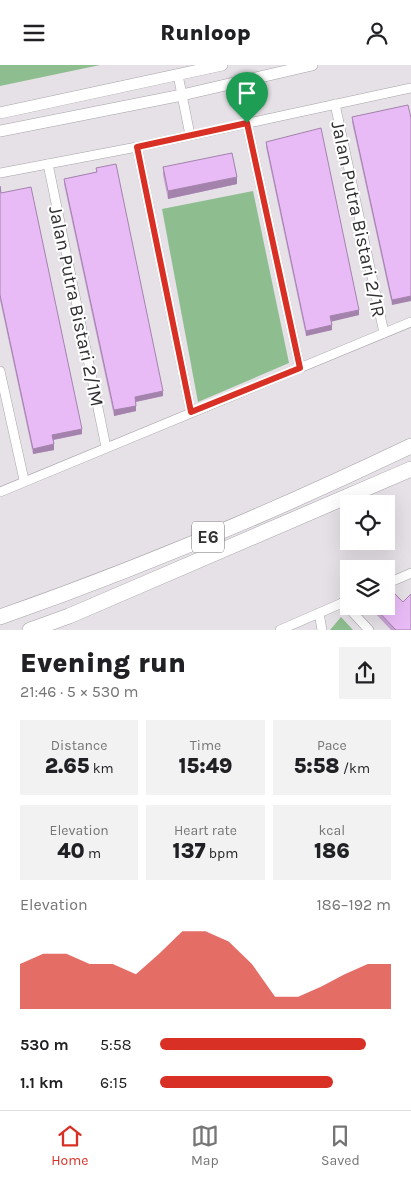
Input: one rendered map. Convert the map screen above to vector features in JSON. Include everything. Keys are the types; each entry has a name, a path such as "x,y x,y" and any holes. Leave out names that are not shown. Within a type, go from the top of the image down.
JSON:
{"highway":[{"name":"E6","path":"0,617 70,593 221,531 411,446"},
{"name":"E6","path":"30,630 87,609 411,469"}],"main road":[{"path":"0,113 222,65"},
{"path":"0,131 182,95 312,65"}],"street":[{"path":"178,75 190,135"},
{"path":"0,173 137,147 411,87"},
{"name":"Jalan Putra Bistari 2/1R","path":"335,104 384,333"},
{"path":"247,123 300,368"},
{"path":"137,147 191,412"},
{"name":"Jalan Putra Bistari 2/1M","path":"48,164 106,447"},
{"path":"0,492 24,480 411,321"},
{"path":"0,371 24,480"},
{"path":"395,580 411,573"},
{"path":"280,630 340,604"},
{"path":"318,613 322,630"},
{"path":"357,615 369,630"}],"green space":[{"path":"0,65 100,65 0,86"},
{"path":"253,191 289,363 198,402 162,209"},
{"path":"341,617 353,630 330,630"}],"building":[{"path":"408,105 411,118 411,296 392,300 352,117"},
{"path":"321,128 359,310 330,316 332,325 306,331 266,142"},
{"path":"232,153 237,177 168,191 163,167"},
{"path":"116,164 163,391 135,397 136,406 114,410 64,179 97,172 96,168"},
{"path":"0,186 1,193 31,187 82,429 52,435 54,444 33,449 0,295"},
{"path":"395,594 403,602 411,594 411,630 396,630 382,615 395,615"}],"route":[{"path":"247,123 300,368 191,412 137,147 247,123"}]}
